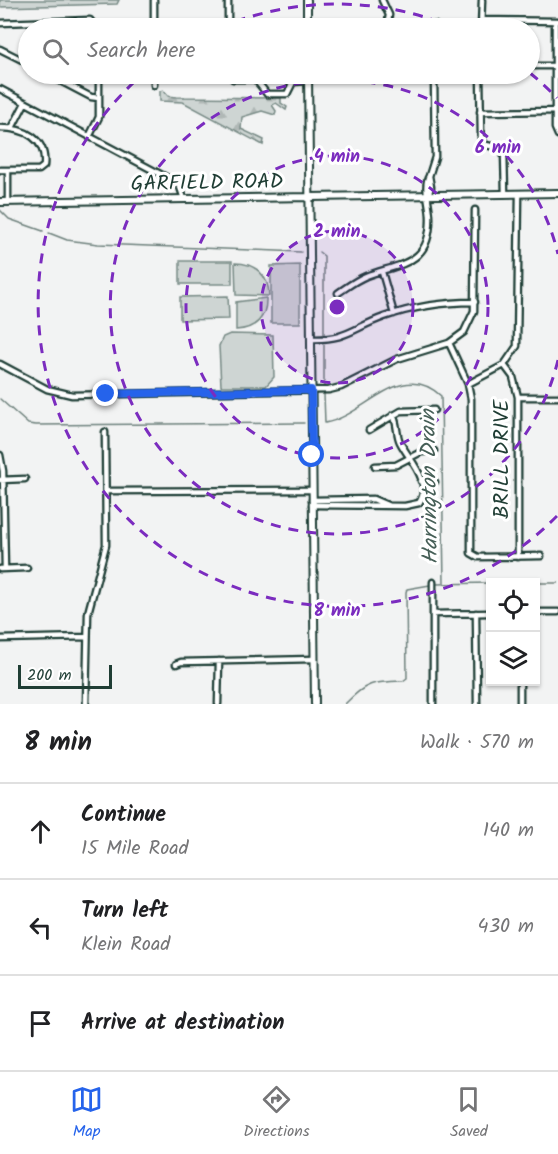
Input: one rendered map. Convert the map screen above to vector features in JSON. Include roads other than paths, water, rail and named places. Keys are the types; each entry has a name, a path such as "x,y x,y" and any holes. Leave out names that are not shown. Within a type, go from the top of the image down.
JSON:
{"main road":[{"path":"307,0 307,18"},
{"path":"308,84 315,704"},
{"name":"GARFIELD ROAD","path":"0,202 558,193"}],"street":[{"path":"154,0 154,18"},
{"path":"228,0 228,18"},
{"path":"382,0 389,18"},
{"path":"482,0 482,18"},
{"path":"540,21 556,21 555,111 558,134"},
{"path":"0,23 18,22"},
{"path":"0,48 18,58"},
{"path":"540,66 555,66"},
{"path":"67,84 91,97 99,98"},
{"path":"89,137 99,117 99,84"},
{"path":"259,84 267,94 287,94 292,84"},
{"path":"338,293 362,279 411,261 424,248 430,222 429,176 435,157 435,84"},
{"path":"480,84 482,141 504,153 505,194"},
{"path":"0,89 179,184 184,199"},
{"path":"12,128 25,103"},
{"path":"480,112 555,111"},
{"path":"0,128 12,128 38,140 44,148 45,163 39,170 0,170"},
{"path":"8,170 8,202"},
{"path":"468,384 504,365 515,351 518,340 519,194"},
{"path":"0,364 47,389 75,395 338,388 397,359 449,343 460,336 470,324 475,302 475,210"},
{"path":"382,272 394,314"},
{"path":"310,339 341,338 394,314 436,303 475,302"},
{"path":"449,343 468,384 471,407 472,556 541,556"},
{"name":"BRILL DRIVE","path":"504,365 513,377 518,397 518,557"},
{"path":"518,397 558,397"},
{"path":"369,430 406,410 434,410"},
{"path":"312,503 373,499 389,506 412,506 419,503 422,497 422,481 399,440 393,415"},
{"path":"86,704 88,613 106,544 105,432"},
{"path":"375,466 396,465 421,452 434,451"},
{"path":"0,454 3,569 27,568"},
{"path":"2,480 25,479"},
{"path":"422,481 435,482"},
{"path":"106,491 312,490"},
{"path":"433,582 433,704"},
{"path":"540,612 558,612"},
{"path":"476,613 477,704"},
{"path":"433,614 486,613"},
{"path":"0,639 87,638"},
{"path":"176,664 181,662 314,659"},
{"path":"218,704 219,661"},
{"path":"520,686 520,704"}],"waterway":[{"name":"Harrington Drain","path":"0,210 9,219 43,231"},
{"name":"Harrington Drain","path":"49,233 67,240 98,244 301,252"},
{"name":"Harrington Drain","path":"319,252 324,256 324,335"},
{"name":"Harrington Drain","path":"324,345 324,386"},
{"name":"Harrington Drain","path":"324,394 325,423 340,418 397,386 412,383 426,386 441,396 444,583"},
{"path":"0,399 28,424 36,425 304,423"},
{"name":"Harrington Drain","path":"435,584 486,583"},
{"name":"Harrington Drain","path":"540,583 558,583"},
{"path":"345,704 365,687 384,682 403,681 407,678 406,592 407,589 430,585"}]}
